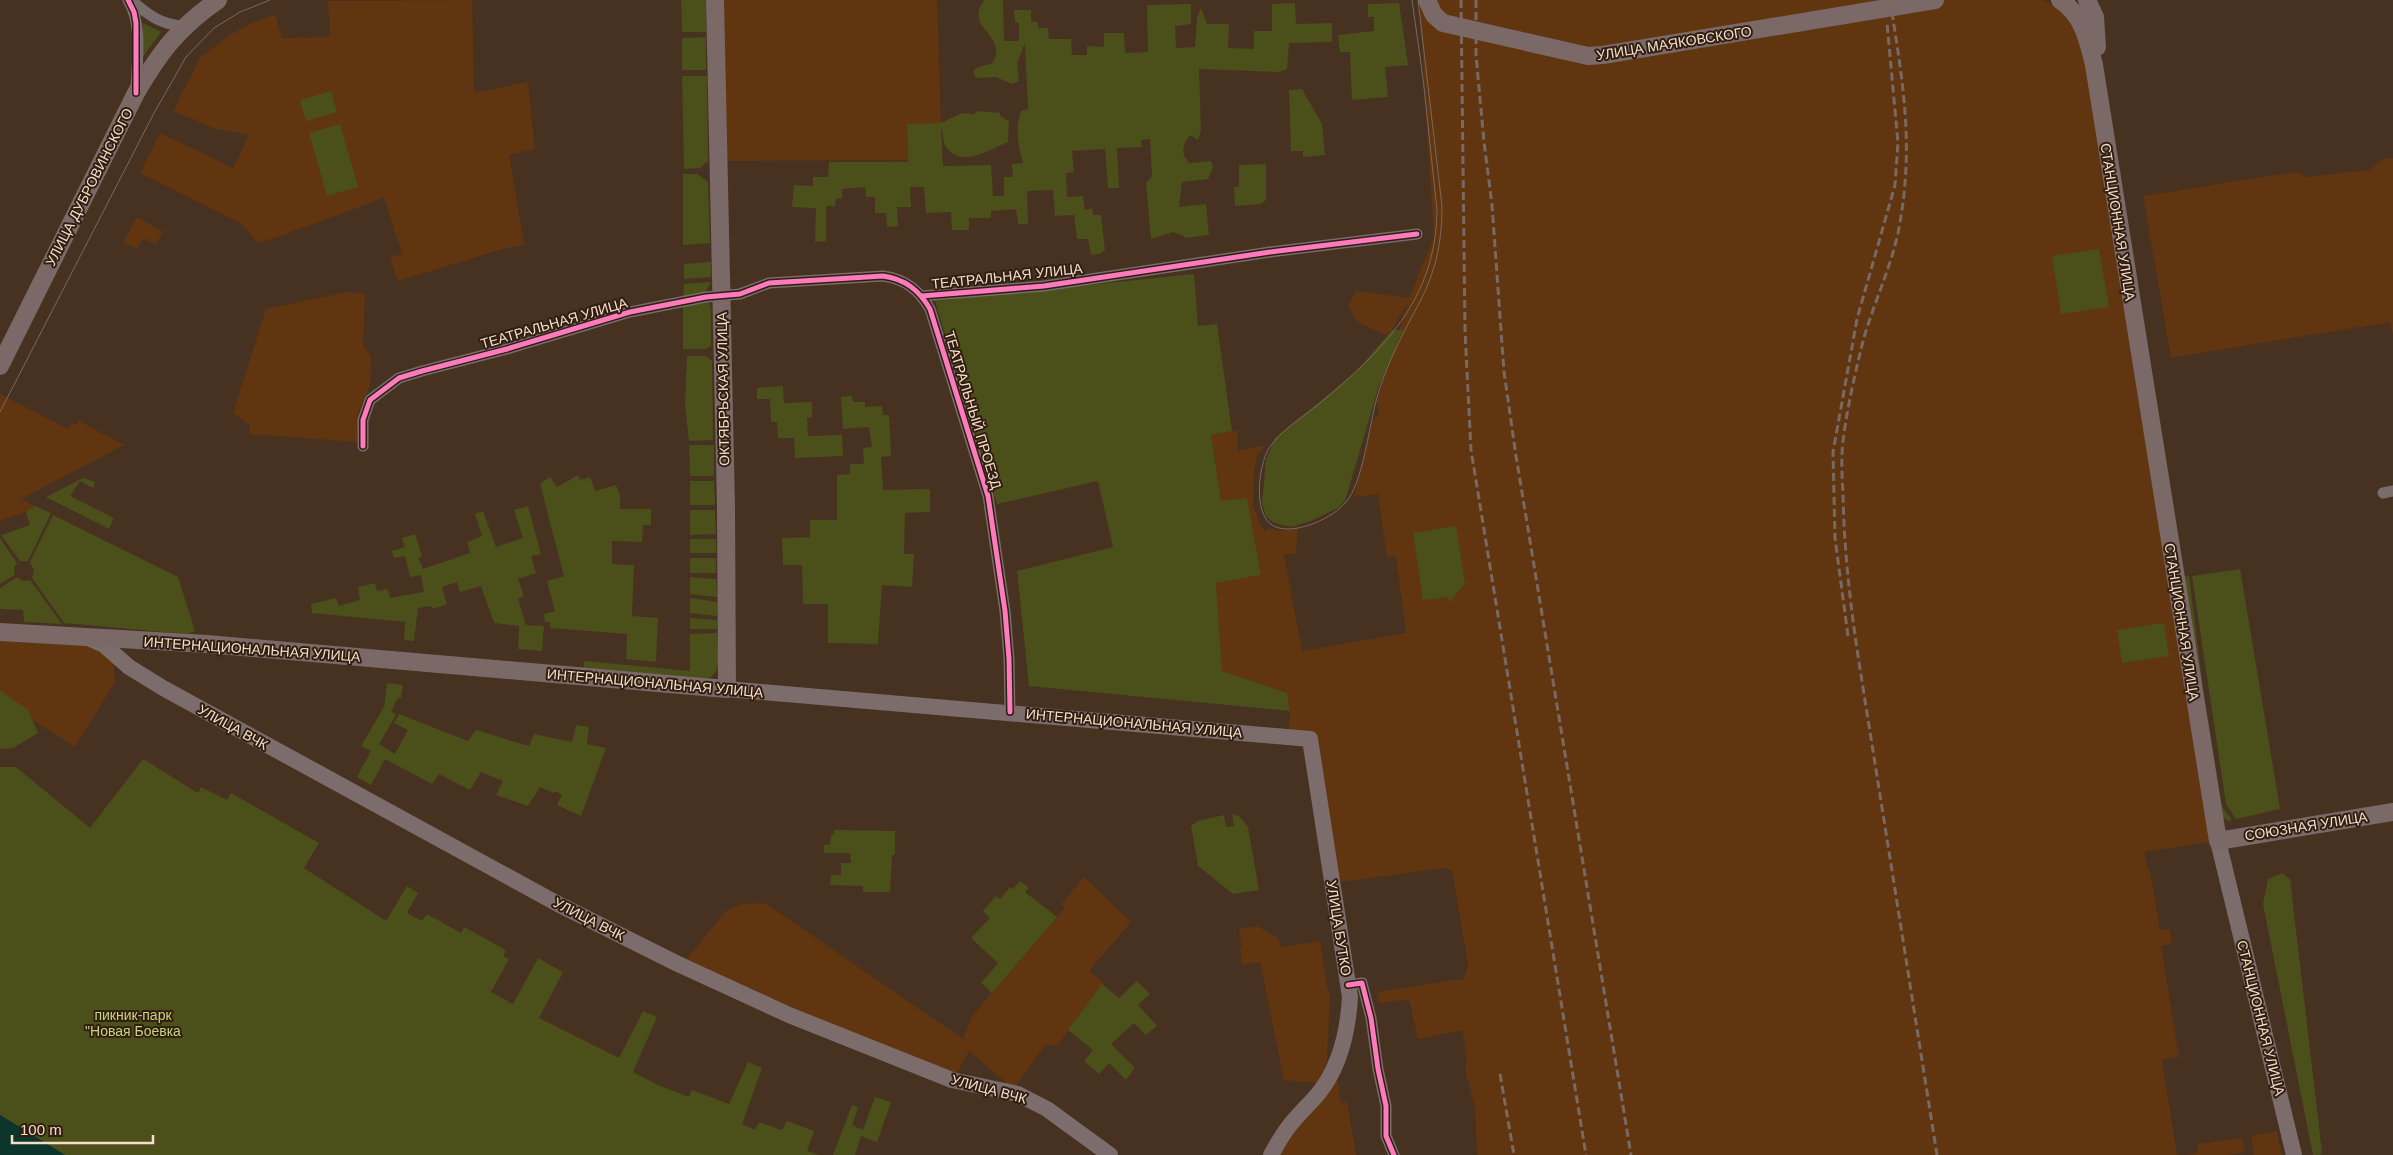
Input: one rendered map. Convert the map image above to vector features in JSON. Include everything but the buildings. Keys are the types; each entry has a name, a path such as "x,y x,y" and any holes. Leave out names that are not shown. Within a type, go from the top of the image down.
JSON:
{"main road":[{"name":"УЛИЦА ДУБРОВИНСКОГО","path":"0,366 136,93 150,69 184,26 218,0"},
{"name":"ОКТЯБРЬСКАЯ УЛИЦА","path":"715,0 728,689"},
{"name":"УЛИЦА МАЯКОВСКОГО","path":"1427,0 1434,16 1443,23 1509,36 1588,56 1613,54 1935,0"},
{"name":"СТАНЦИОННАЯ УЛИЦА","path":"2060,0 2077,15 2086,33 2097,83 2218,841 2294,1155"},
{"name":"СТАНЦИОННАЯ УЛИЦА","path":"2088,0 2094,9 2097,83"},
{"name":"ИНТЕРНАЦИОНАЛЬНАЯ УЛИЦА","path":"0,632 147,641 1010,712 1310,740"},
{"name":"УЛИЦА ВЧК","path":"88,638 104,645 142,675 558,904 678,964 797,1018 952,1080 1005,1090 1026,1097 1047,1109 1110,1155"},
{"path":"142,675 132,662 132,652 136,646 147,641"},
{"name":"УЛИЦА БУТКО","path":"1271,1155 1287,1129 1318,1094 1330,1076 1340,1053 1348,1023 1350,997 1310,740"},
{"name":"СОЮЗНАЯ УЛИЦА","path":"2218,841 2393,812"}],"street":[{"path":"129,0 153,18 164,23 184,26"},
{"path":"129,0 136,23 136,93"},
{"name":"ТЕАТРАЛЬНАЯ УЛИЦА","path":"363,446 363,420 368,403 399,378 630,312 721,295 740,294 769,283 883,276 898,278 922,296 1044,286 1270,252 1417,234"},
{"name":"ТЕАТРАЛЬНЫЙ ПРОЕЗД","path":"922,296 930,309 988,496 1006,621 1010,712"},
{"path":"1348,985 1362,983 1371,1018 1378,1069 1386,1106 1386,1136 1394,1155"}],"shaded area":[{"path":"472,0 474,93 528,82 535,149 509,155 524,245 506,248 398,281 390,258 402,254 384,198 261,243 255,240 242,224 140,173 160,133 233,168 249,135 216,129 173,111 200,58 231,34 252,23 275,14 282,38 330,37 328,1"},
{"path":"714,0 937,0 941,123 907,125 908,160 718,161"},
{"path":"1419,0 2043,0 2066,12 2093,41 2215,841 2145,852 2147,869 2150,869 2160,930 2170,929 2172,944 2161,946 2179,1057 2162,1060 2177,1155 1477,1155 1475,1108 1465,1070 1467,1059 1462,1030 1418,1039 1409,999 1379,1003 1377,992 1460,979 1464,980 1468,965 1452,871 1443,868 1327,884 1301,739 1288,737 1290,711 1287,693 1222,672 1216,583 1261,575 1221,501 1211,435 1237,430 1238,451 1266,445 1257,454 1254,473 1253,506 1261,526 1265,532 1268,528 1279,531 1298,528 1296,553 1284,555 1302,651 1406,633 1396,556 1387,557 1378,494 1354,497 1372,422 1379,413 1377,401 1408,302 1392,330 1385,335 1357,322 1348,306 1356,291 1409,298 1434,237"},
{"path":"2393,158 2393,336 2390,322 2171,358 2143,196 2295,172 2307,177 2369,170 2384,159"},
{"path":"137,217 163,232 155,245 143,238 137,248 123,242"},
{"path":"347,292 365,294 363,345 371,356 370,386 358,412 357,442 250,434 249,425 233,413 266,309"},
{"path":"0,394 68,429 72,423 76,425 79,421 124,445 21,499 35,506 26,512 0,521"},
{"path":"0,632 111,639 115,682 75,747 0,699"},
{"path":"1084,877 1131,922 1089,971 1104,983 1057,1046 1046,1044 1014,1089 969,1051 954,1078 686,960 725,912 741,904 765,903 963,1039 972,1016 1065,908 1061,904"},
{"path":"1257,926 1278,938 1281,947 1320,941 1327,987 1330,994 1327,1062 1317,1083 1284,1080 1260,962 1242,965 1239,929"},
{"path":"1337,1075 1341,1103 1347,1102 1356,1155 1275,1155"},
{"path":"2277,1131 2282,1155 2254,1155 2251,1136"},
{"path":"2242,1138 2245,1152 2228,1155 2187,1155 2198,1153 2197,1144"}],"green space":[{"path":"681,0 706,0 706,32 682,32"},
{"path":"984,0 1003,0 1004,41 1019,41 1019,23 1015,22 1014,10 1031,10 1031,22 1038,22 1038,28 1048,28 1049,39 1071,39 1072,55 1087,55 1087,46 1104,47 1104,33 1124,33 1125,53 1148,52 1147,5 1191,4 1191,24 1175,26 1176,48 1195,47 1197,18 1201,8 1207,24 1229,24 1228,48 1254,49 1254,31 1272,31 1272,4 1295,3 1296,24 1332,23 1332,42 1289,43 1287,69 1279,72 1199,69 1201,130 1198,140 1190,135 1187,138 1183,153 1190,163 1211,161 1213,168 1208,179 1182,182 1179,207 1206,204 1209,235 1185,238 1173,232 1151,239 1146,183 1152,176 1150,139 1141,140 1142,147 1117,148 1119,188 1108,188 1105,149 1072,151 1074,172 1066,173 1067,197 1083,196 1085,210 1092,208 1093,215 1101,215 1105,250 1100,254 1091,255 1088,239 1077,239 1074,215 1055,216 1053,190 1027,191 1028,224 1018,224 1016,209 991,211 991,218 969,218 969,230 952,230 951,212 926,213 924,187 910,187 911,207 897,207 898,226 887,227 886,213 875,213 875,197 866,197 865,187 842,189 842,198 836,199 835,206 826,206 826,241 815,242 816,208 792,207 794,185 813,186 813,177 828,177 829,162 908,162 907,124 941,123 962,113 975,114 975,111 1000,113 1000,116 1009,121 1008,142 976,156 960,157 952,153 945,145 941,128 943,166 991,165 993,196 1004,196 1004,177 1013,177 1012,164 1023,163 1018,130 1021,111 1028,109 1025,43 1017,63 1019,81 1012,84 996,77 978,78 974,75 976,68 988,65 994,60 996,53 996,46 979,17 979,10"},
{"path":"1399,3 1408,65 1385,67 1388,97 1352,100 1350,52 1340,52 1338,35 1374,31 1374,17 1368,17 1368,4"},
{"path":"143,23 161,32 142,58"},
{"path":"706,37 706,70 682,70 682,38"},
{"path":"682,76 707,76 708,161 700,168 684,169"},
{"path":"1302,89 1322,124 1325,155 1303,157 1303,151 1291,151 1289,90"},
{"path":"331,91 337,112 306,121 300,100"},
{"path":"340,124 358,187 327,196 309,133"},
{"path":"1266,164 1266,200 1261,204 1235,206 1234,187 1239,187 1239,165"},
{"path":"683,174 697,174 708,182 710,243 683,245"},
{"path":"2099,249 2109,307 2061,314 2052,256"},
{"path":"711,262 711,277 684,279 684,264"},
{"path":"1194,274 1198,326 1217,324 1232,431 1211,435 1221,501 1247,498 1261,575 1216,583 1222,671 1287,693 1290,711 1029,686 1017,571 1113,547 1098,481 997,504 935,301"},
{"path":"711,282 705,293 683,300 684,284"},
{"path":"708,302 711,308 711,346 705,349 683,349 683,306"},
{"path":"1392,330 1403,330 1378,389 1345,501 1338,508 1311,521 1291,527 1274,523 1266,516 1262,503 1266,460 1275,438 1355,373"},
{"path":"687,356 706,356 712,361 713,440 689,441 685,405"},
{"path":"783,386 784,403 812,402 812,417 807,418 808,436 842,435 843,456 795,458 794,438 778,438 777,422 771,422 770,399 757,399 757,388"},
{"path":"852,396 853,402 865,402 865,407 882,406 883,415 889,415 891,456 881,457 883,490 930,489 930,512 905,513 904,554 914,554 912,587 882,585 878,644 828,643 828,604 803,604 802,565 783,565 782,538 810,537 810,520 837,520 837,475 850,474 850,464 864,464 863,448 872,447 869,427 843,429 841,397"},
{"path":"689,445 714,445 714,476 690,476"},
{"path":"578,475 580,480 590,477 595,491 616,485 620,496 620,509 651,509 651,525 643,525 642,542 612,541 612,564 634,565 632,616 658,618 656,662 626,659 627,634 550,628 550,622 545,622 544,614 555,611 547,581 564,576 540,484 550,477 557,487"},
{"path":"83,478 95,482 93,488 80,481 70,496 114,518 109,529 46,497"},
{"path":"690,481 714,481 715,505 690,505"},
{"path":"35,506 51,513 28,561 20,561 1,535 30,525 26,512"},
{"path":"528,506 541,554 531,556 536,573 518,579 524,596 518,599 526,625 544,626 542,651 518,649 519,626 494,623 481,586 460,592 457,582 442,587 447,604 433,609 431,606 418,608 414,641 404,640 405,622 312,613 311,604 336,598 339,606 360,600 358,587 375,583 377,591 388,589 390,598 424,592 421,575 410,577 405,556 394,558 392,551 405,547 402,538 415,534 422,556 418,558 423,569 470,553 467,542 482,536 475,514 483,511 496,547 523,538 514,510"},
{"path":"690,510 715,510 716,534 690,535"},
{"path":"53,515 178,577 195,631 187,634 64,623 32,578 34,570 30,562"},
{"path":"1456,526 1465,584 1449,602 1448,597 1423,600 1413,533"},
{"path":"0,538 17,563 14,568 15,575 0,584"},
{"path":"690,539 716,539 716,553 690,553"},
{"path":"690,558 716,558 716,573 690,573"},
{"path":"2240,569 2280,809 2236,819 2226,804 2192,576"},
{"path":"2189,576 2203,689 2222,806 2232,820 2228,821 2220,815 2181,577"},
{"path":"17,577 23,581 30,580 62,624 24,622 23,610 0,609 0,588"},
{"path":"690,577 716,579 717,597 690,594"},
{"path":"690,598 717,602 717,616 690,613"},
{"path":"690,618 717,620 717,629 690,629"},
{"path":"2164,623 2169,656 2122,663 2117,630"},
{"path":"717,633 718,665 713,675 708,678 584,668 584,661 690,671 690,634"},
{"path":"387,683 403,685 401,698 398,698 391,711 396,715 379,744 395,754 408,730 394,723 399,714 468,741 476,730 529,746 534,734 572,742 576,725 589,727 587,744 606,748 581,816 557,805 562,795 540,787 528,806 496,795 503,781 481,772 470,790 439,774 432,784 385,759 371,785 357,777 371,751 361,746 384,707"},
{"path":"0,690 28,710 38,733 13,748 0,749"},
{"name":"пикник-парк \"Новая Боевка","path":"143,759 198,793 201,787 227,800 231,793 319,843 304,868 386,921 407,886 418,893 407,913 422,921 427,914 461,933 464,927 506,950 503,956 509,959 491,992 513,1004 538,958 563,972 539,1018 619,1058 643,1011 657,1017 633,1072 658,1085 689,1097 692,1090 729,1104 748,1062 762,1068 742,1124 755,1130 759,1122 782,1130 787,1121 814,1131 807,1151 819,1155 65,1155 0,1115 0,767 16,767 90,828"},
{"path":"1232,814 1239,816 1248,827 1259,890 1233,894 1198,866 1191,826 1198,821 1224,815 1226,827 1234,826"},
{"path":"834,830 895,831 895,855 892,855 890,892 863,892 863,886 830,885 831,875 841,875 841,863 851,863 850,853 824,853 824,845 830,845 831,835 834,835"},
{"path":"2282,873 2290,879 2322,1152 2320,1155 2313,1155 2263,904 2268,879"},
{"path":"1020,881 1029,888 1025,892 1057,917 992,993 981,983 998,963 971,938 990,918 983,911 996,896 1000,899 1010,887 1013,889"},
{"path":"1137,981 1150,994 1138,1005 1157,1026 1146,1035 1134,1023 1111,1044 1135,1068 1126,1080 1109,1063 1099,1074 1084,1061 1093,1050 1068,1030 1102,984 1119,998"},
{"path":"875,1097 891,1102 877,1142 861,1136 855,1155 833,1155 852,1105 858,1108 852,1125 863,1130"}],"water":[{"path":"0,1115 65,1155 0,1155"}],"tram line":[{"path":"0,412 154,113 186,57 214,28 240,12 270,0"},
{"path":"1412,0 1423,78 1437,210 1434,242 1427,271 1416,297 1402,320 1384,343 1364,364 1286,430 1269,448 1262,467 1259,493 1264,516 1270,524 1279,528 1296,528 1324,519 1340,508 1352,494 1361,470 1375,405 1384,375 1425,292 1436,261 1441,234 1442,206 1418,0"}],"railway":[{"path":"1461,0 1465,331 1471,450 1586,1155"},
{"path":"1476,0 1476,55 1492,205 1504,372 1516,456 1631,1155"},
{"path":"1890,0 1903,88 1905,116 1906,172 1903,202 1891,260 1863,341 1854,378 1843,441 1842,475 1852,616 1937,1155"},
{"path":"1848,636 1835,538 1833,452 1857,319 1895,185 1898,143 1887,23"},
{"path":"1500,1074 1514,1155"}],"cycle path":[{"path":"128,0 134,12 136,23 136,93"},
{"path":"922,296 1044,286 1270,252 1417,234"},
{"path":"363,446 363,420 370,400 399,378 507,349 630,312 706,297 740,294 769,283 883,276 898,280 911,286 930,309 988,496 1005,611 1009,659 1010,712"},
{"path":"1348,985 1362,983 1371,1018 1378,1069 1386,1106 1386,1136 1394,1155"}]}
